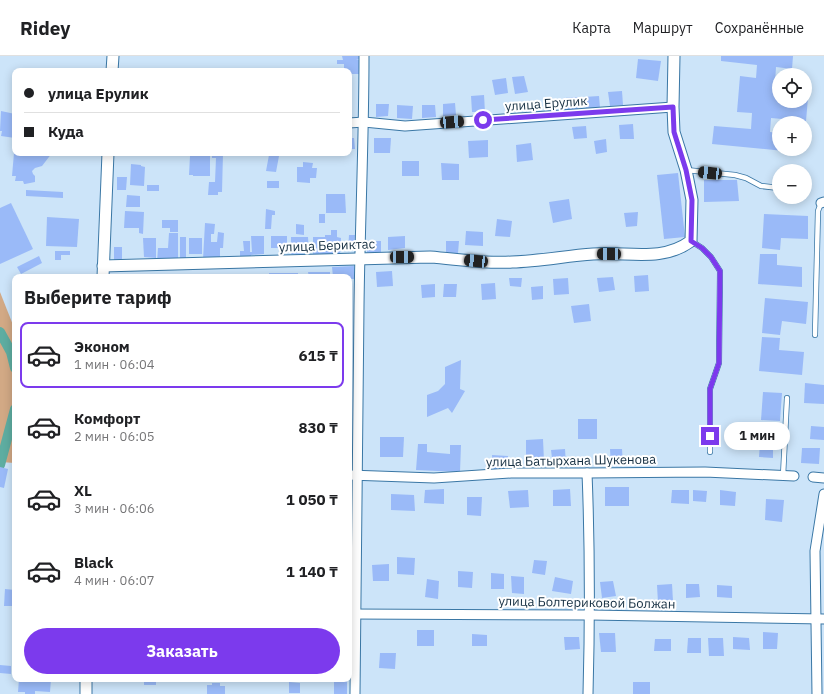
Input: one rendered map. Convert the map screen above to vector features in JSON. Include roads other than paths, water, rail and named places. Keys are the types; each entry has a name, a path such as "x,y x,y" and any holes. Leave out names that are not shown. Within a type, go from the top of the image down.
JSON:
{"street":[{"path":"112,68 113,56"},
{"path":"355,694 352,614 353,475 364,122 364,56"},
{"path":"674,56 674,132 686,170 692,200 691,241"},
{"name":"улица Ерулик","path":"352,123 364,122 405,126 673,107"},
{"path":"103,272 108,156"},
{"name":"улица Бериктас","path":"103,272 360,258 430,257 510,262 547,260 594,254 656,255 683,247 691,241"},
{"name":"улица Батырхана Шукенова","path":"353,475 434,478 511,473 705,472 794,476"},
{"path":"587,473 590,554 588,694"},
{"path":"813,477 824,478"},
{"path":"817,694 820,619 815,551 824,494"},
{"name":"улица Болтериковой Болжан","path":"352,614 590,615 820,619"},
{"path":"86,682 86,694"}],"lane":[{"path":"686,170 735,175 746,178 761,186 772,187"},
{"path":"815,335 818,211 823,202"},
{"path":"691,241 702,248 711,257 720,271 719,363 710,389 710,452"},
{"path":"784,476 787,398"}],"waterway":[{"path":"0,332 12,356"},
{"path":"0,465 12,420"}]}
